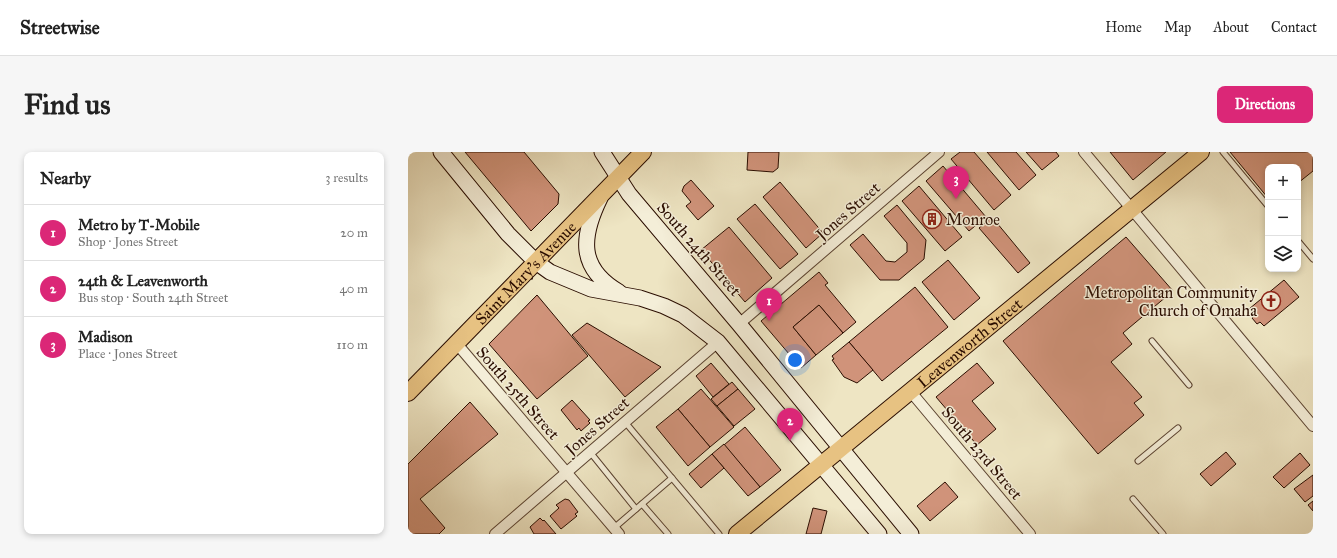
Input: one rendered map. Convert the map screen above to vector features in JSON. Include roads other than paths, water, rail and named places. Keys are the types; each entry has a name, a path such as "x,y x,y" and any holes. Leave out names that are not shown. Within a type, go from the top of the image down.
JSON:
{"main road":[{"path":"441,152 508,234 536,262 550,272 577,284 650,301 683,315 718,342 879,534"},
{"name":"South 24th Street","path":"602,152 619,177 628,194 739,324 911,534"},
{"name":"Saint Mary's Avenue","path":"408,393 643,152"},
{"name":"Leavenworth Street","path":"737,534 1201,152"},
{"path":"603,194 593,214 587,233 586,243 588,256 593,269 601,279 624,295"}],"street":[{"name":"Jones Street","path":"739,324 939,152"},
{"path":"1084,152 1313,426"},
{"name":"Jones Street","path":"495,534 718,342"},
{"name":"South 25th Street","path":"457,344 617,531"},
{"name":"South 23rd Street","path":"911,392 1030,534"}],"lane":[{"path":"1223,152 1265,202"},
{"path":"1301,245 1313,259"},
{"path":"1152,341 1189,385"},
{"path":"625,422 719,534"},
{"path":"1138,461 1178,428"},
{"path":"590,452 636,509"},
{"path":"617,531 636,509 672,478"},
{"path":"1133,499 1163,534"},
{"path":"642,504 668,534"}],"place":[{"name":"Madison","path":"956,199"},
{"name":"Monroe","path":"932,219"},
{"name":"Metropolitan Community Church of Omaha","path":"1271,301"},
{"name":"Metro by T-Mobile","path":"769,321"},
{"name":"24th & Leavenworth","path":"790,441"}]}
